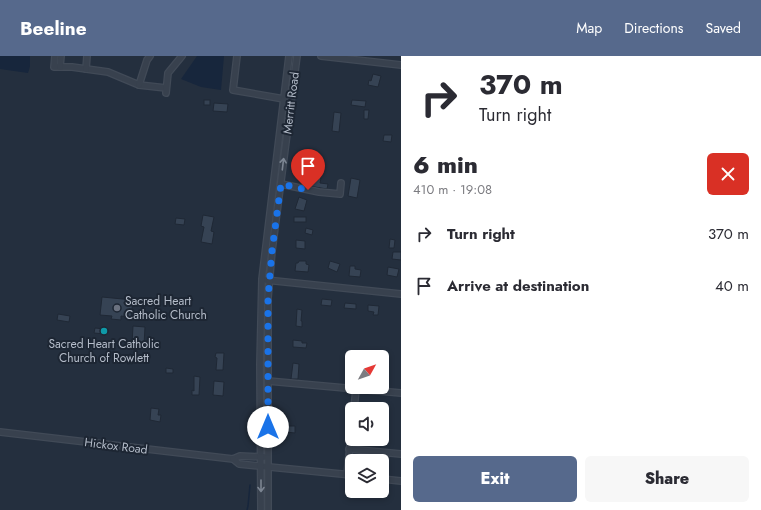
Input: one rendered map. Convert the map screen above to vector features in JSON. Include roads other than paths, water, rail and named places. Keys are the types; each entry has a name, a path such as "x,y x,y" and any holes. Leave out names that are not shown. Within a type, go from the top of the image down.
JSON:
{"street":[{"path":"55,56 57,67"},
{"path":"57,67 61,56"},
{"path":"86,69 87,56"},
{"path":"138,85 147,60 150,56"},
{"path":"57,67 108,72 138,85 166,91 168,73 182,56"},
{"path":"238,56 233,90 284,99"},
{"name":"Merritt Road","path":"268,510 265,466 262,457 260,364 262,279 290,56"},
{"name":"Merritt Road","path":"262,510 265,466 268,457 269,281 297,56"},
{"path":"321,56 401,65"},
{"path":"281,184 319,192 340,194 341,183"},
{"path":"262,279 269,281 401,294"},
{"path":"268,381 345,388"},
{"path":"389,392 401,393"},
{"name":"Hickox Road","path":"0,432 233,459 240,456 268,457"},
{"path":"350,446 350,454"},
{"path":"350,449 401,454"},
{"name":"Hickox Road","path":"233,459 239,464 345,475"},
{"path":"389,480 401,481"}],"water":[{"path":"0,56 30,56 28,73 0,69"},
{"path":"197,56 224,56 221,90 201,87 181,79"}],"waterway":[{"path":"247,510 250,485"}],"place":[{"name":"Sacred Heart Catholic Church","path":"117,308"},
{"name":"Sacred Heart Catholic Church of Rowlett","path":"104,331"}]}
